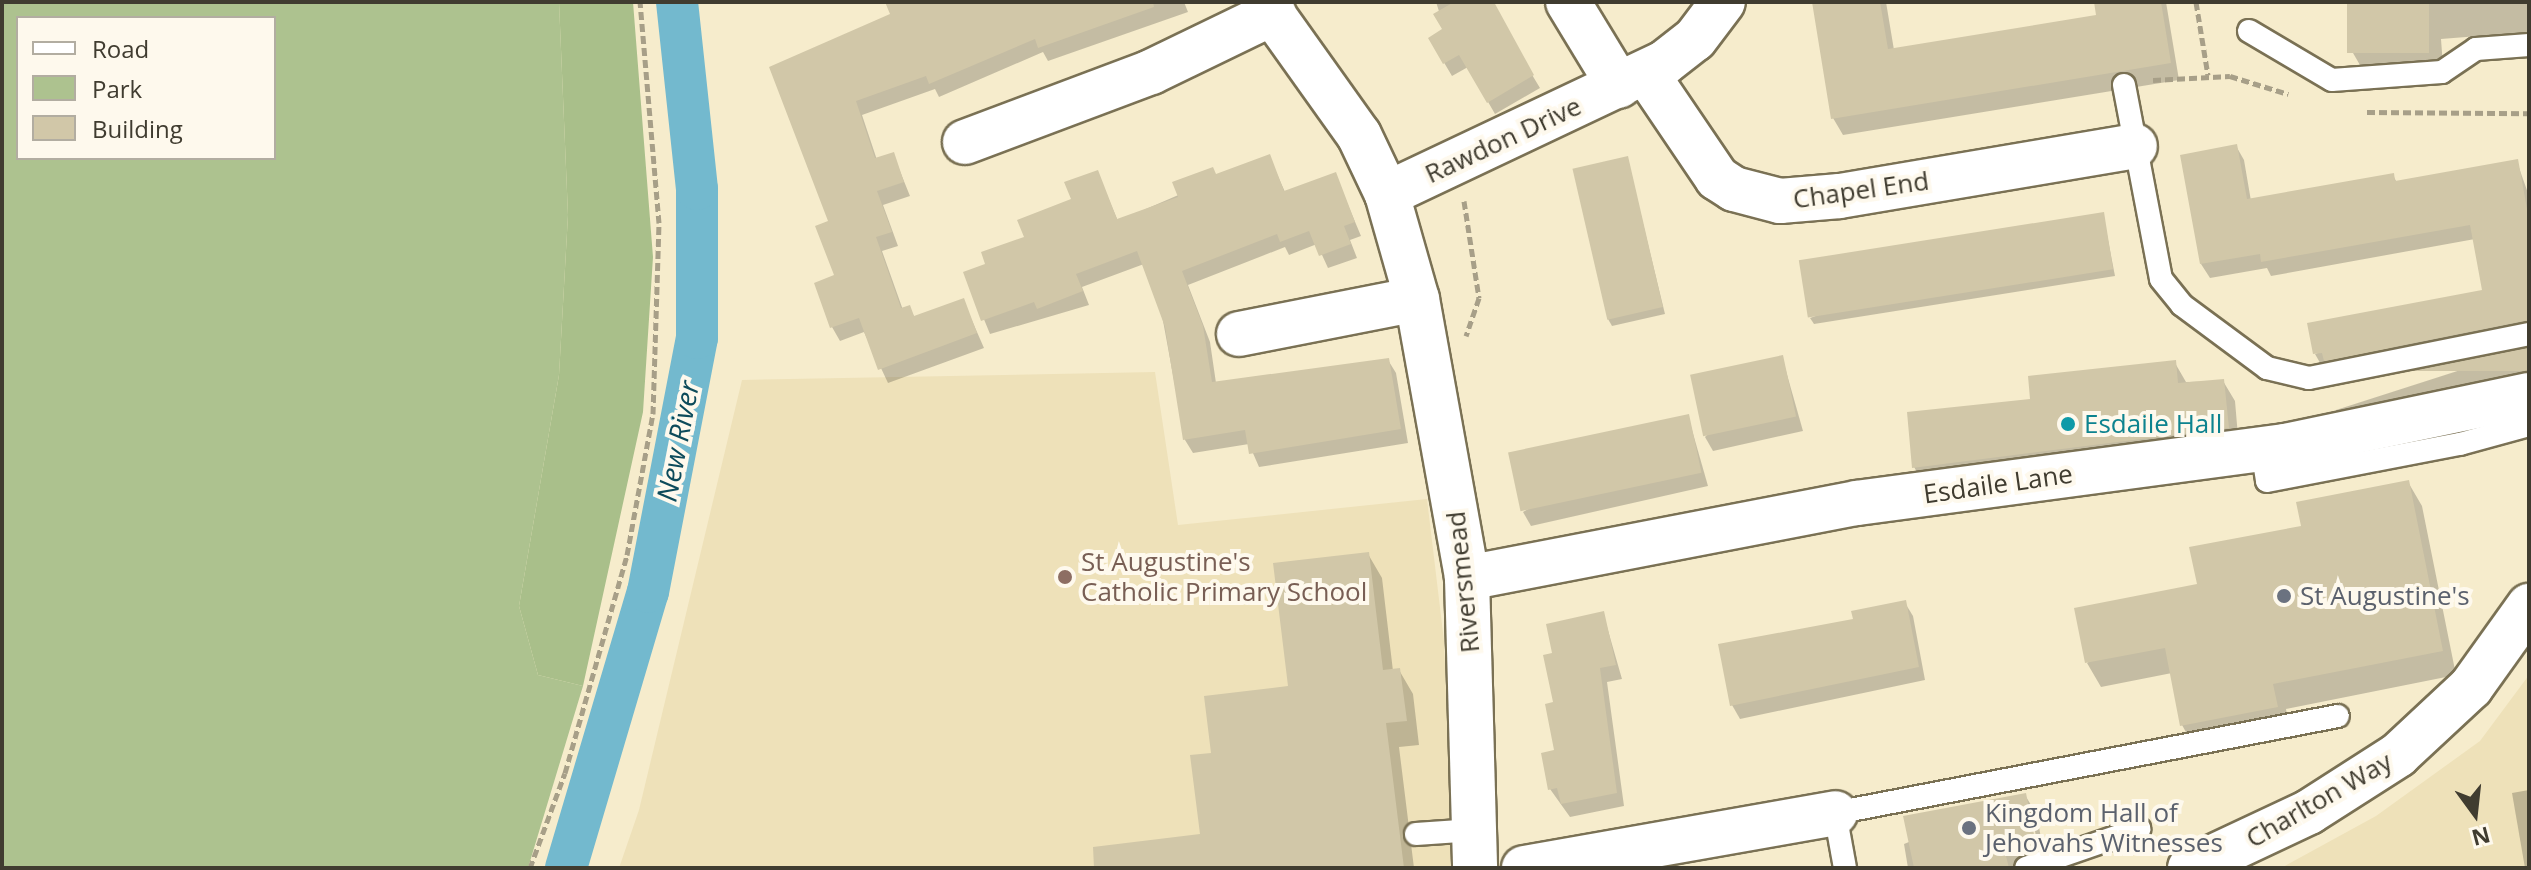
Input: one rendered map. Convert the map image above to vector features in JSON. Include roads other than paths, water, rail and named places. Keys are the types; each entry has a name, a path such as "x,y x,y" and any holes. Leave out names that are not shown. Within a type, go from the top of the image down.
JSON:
{"street":[{"path":"1568,2 1632,80"},
{"name":"Rawdon Drive","path":"1387,194 1632,80 1695,39 1723,2"},
{"name":"Riversmead","path":"965,142 1151,72 1268,8 1359,135 1387,194 1417,299 1436,385 1467,578 1475,849"},
{"name":"Chapel End","path":"1632,80 1717,178 1734,189 1780,201 1840,196 2135,146"},
{"path":"1239,334 1417,299"},
{"name":"Esdaile Lane","path":"1467,578 1857,503 2262,449 2529,395"},
{"name":"Charlton Way","path":"2190,868 2309,812 2398,755 2471,687 2529,606"},
{"path":"1524,868 1835,813"}],"lane":[{"path":"2249,31 2332,80 2442,72 2476,49 2529,45"},
{"path":"2124,85 2161,279 2182,305 2281,375 2309,378 2529,334"},
{"path":"2262,449 2267,481 2460,444 2529,425"},
{"path":"1845,868 1835,813 2338,716"},
{"path":"2026,868 2139,829"},
{"path":"1416,834 1475,849"}],"waterway":[{"name":"New River","path":"566,868 648,592 697,338 697,189 677,2"}],"place":[{"name":"Esdaile Hall","path":"2068,424"},
{"name":"St Augustine's Catholic Primary School","path":"1065,577"},
{"name":"St Augustine's","path":"2284,596"},
{"name":"Kingdom Hall of Jehovahs Witnesses","path":"1969,828"}]}
